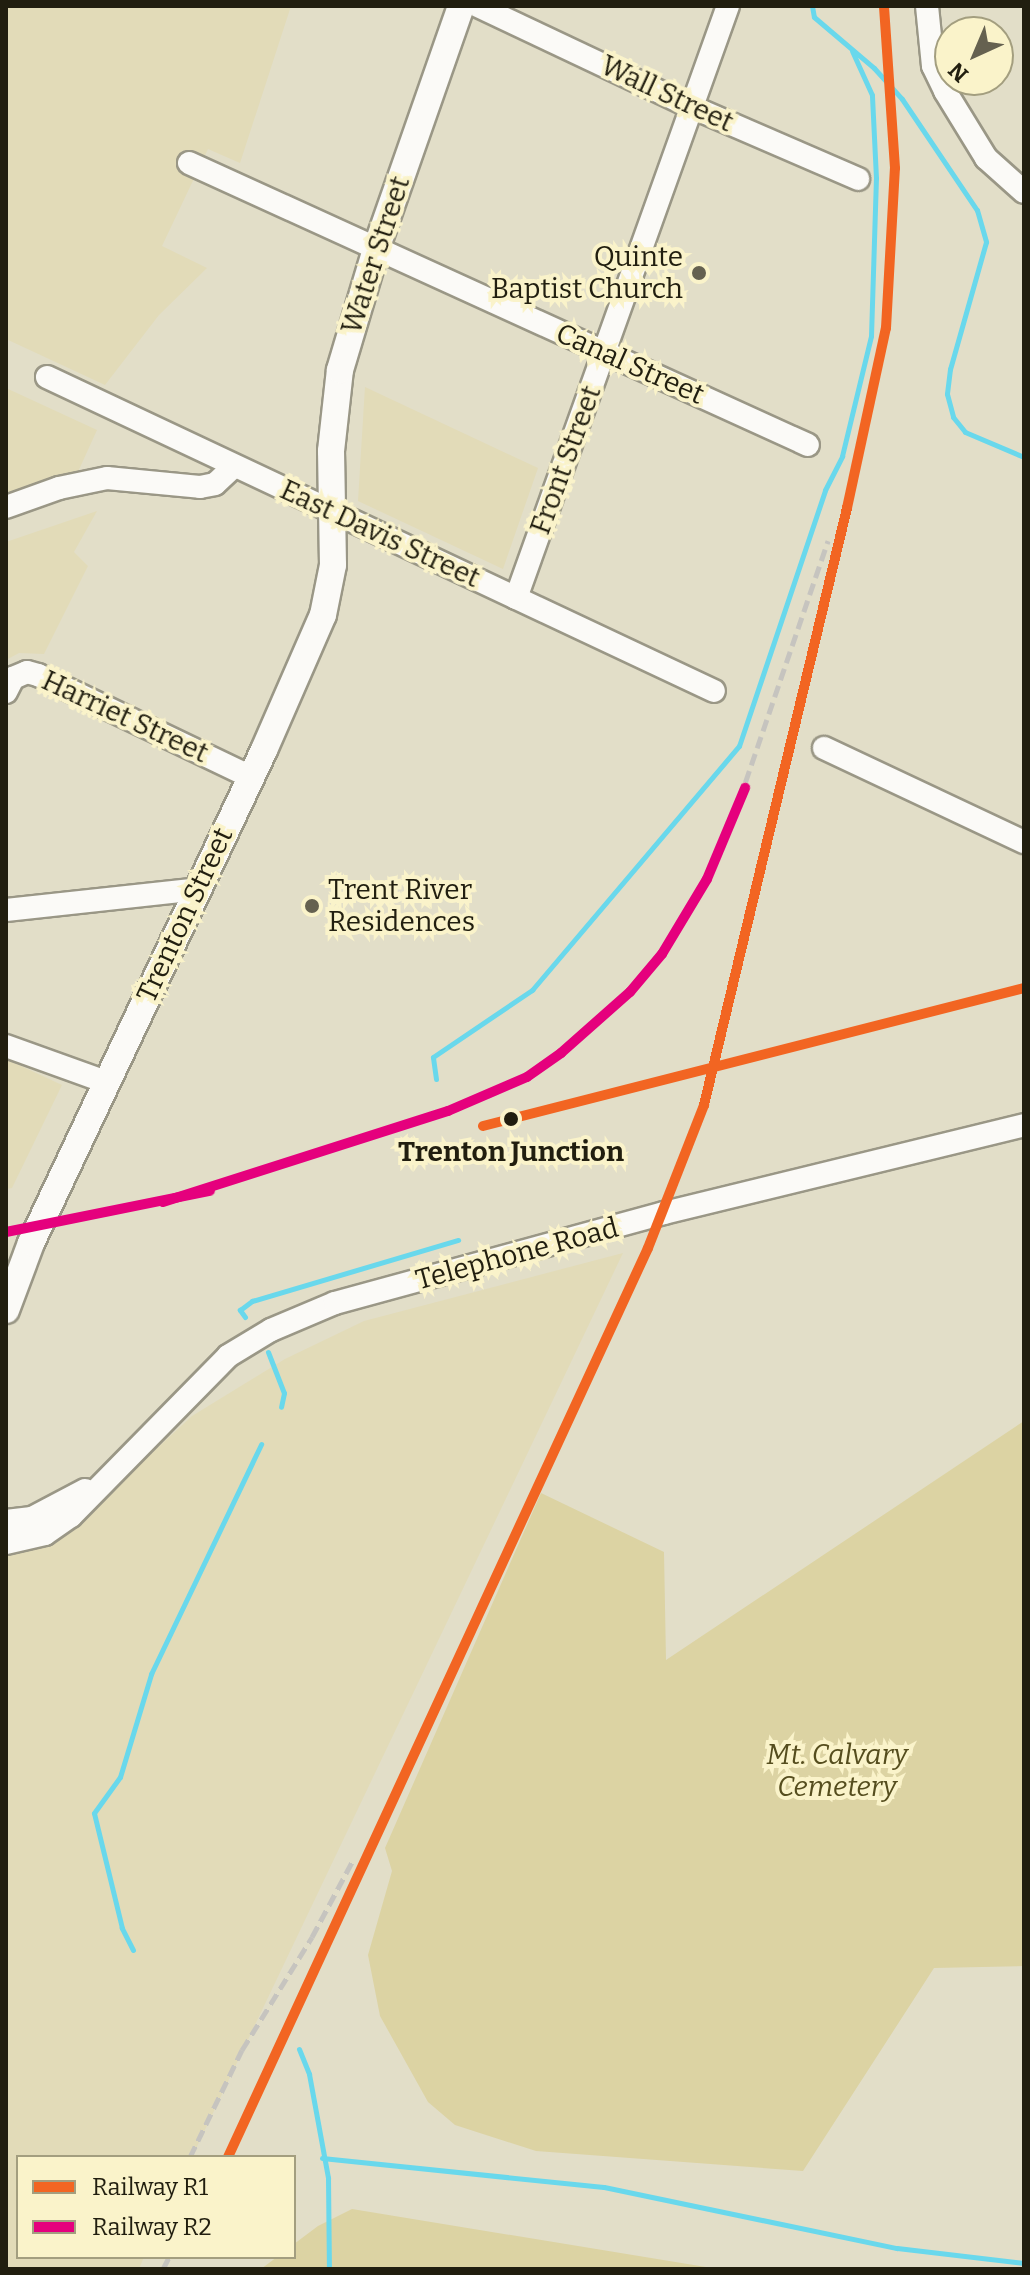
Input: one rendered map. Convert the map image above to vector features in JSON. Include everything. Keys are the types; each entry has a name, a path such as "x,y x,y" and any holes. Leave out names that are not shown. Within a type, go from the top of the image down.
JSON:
{"main road":[{"name":"Water Street","path":"334,513 331,451 340,370 376,249 461,6"},
{"name":"Trenton Street","path":"6,1310 31,1243 199,889 323,615 333,565 334,513"}],"street":[{"name":"Wall Street","path":"478,6 692,107 858,179"},
{"name":"Front Street","path":"516,598 728,6"},
{"path":"927,6 933,66 945,91 986,158 1024,192"},
{"name":"Canal Street","path":"189,163 808,445"},
{"name":"East Davis Street","path":"47,377 714,691"},
{"path":"6,507 59,488 107,478 200,487 215,484 234,466"},
{"name":"Harriet Street","path":"6,692 13,678 27,672 38,675 251,777"},
{"path":"824,748 1024,842"},
{"path":"6,910 199,889"},
{"path":"6,1046 106,1082"},
{"name":"Telephone Road","path":"6,1543 45,1534 58,1527 228,1356 271,1330 335,1303 664,1213 1024,1125"},
{"name":"Telephone Road","path":"6,1521 32,1518 111,1476"}],"shaded area":[{"path":"6,6 291,6 240,163 208,149 162,246 207,268 159,315 105,385 6,339"},
{"path":"365,387 538,468 503,569 358,501"},
{"path":"6,388 97,430 77,474 6,495"},
{"path":"97,511 74,552 88,566 44,654 19,653 6,660 6,542"},
{"path":"6,1059 62,1085 12,1188 6,1189"},
{"path":"623,1253 193,2155 16,2155 16,2259 143,2259 139,2269 6,2269 6,1550 52,1545 192,1416 285,1359 364,1321"}],"green space":[{"name":"Mt. Calvary Cemetery","path":"1024,1421 1024,1966 934,1968 803,2171 536,2151 455,2125 428,2102 380,2016 368,1955 392,1871 385,1848 541,1493 664,1552 666,1660"},
{"path":"352,2209 718,2269 261,2269 274,2259 296,2259 296,2242 318,2226"}],"waterway":[{"path":"812,6 814,17 874,68 902,99 977,210 986,242 950,369 947,394 953,417 965,432 1024,457"},
{"path":"436,1079 433,1057 532,990 739,746 825,490 842,456 871,336 876,178 872,95 852,51"},
{"path":"245,1317 240,1310 252,1301 458,1240"},
{"path":"268,1352 284,1393 281,1407"},
{"path":"133,1950 122,1928 94,1813 120,1777 151,1674 261,1444"},
{"path":"299,2049 309,2074 328,2178 329,2269"},
{"path":"322,2158 604,2187 897,2248 1024,2263"}],"railway":[{"path":"229,2155 648,1248 704,1105 847,508 886,328 895,168 884,6"},
{"path":"163,1202 488,1096 527,1077 561,1053 630,992 686,917 728,833 828,541"},
{"path":"191,2155 242,2050 312,1937 352,1862"},
{"path":"163,2269 168,2259"}],"rail line":[{"name":"R1","path":"229,2155 648,1248 704,1105 847,508 886,328 895,168 884,6"},
{"name":"R2","path":"163,1202 448,1111 527,1077 561,1053 630,992 662,954 707,879 745,788"},
{"name":"R1","path":"483,1126 1024,988"},
{"name":"R2","path":"6,1232 210,1191"}],"place":[{"name":"Quinte Baptist Church","path":"699,273"},
{"name":"Trent River Residences","path":"312,906"},
{"name":"Trenton Junction","path":"511,1119"}]}
